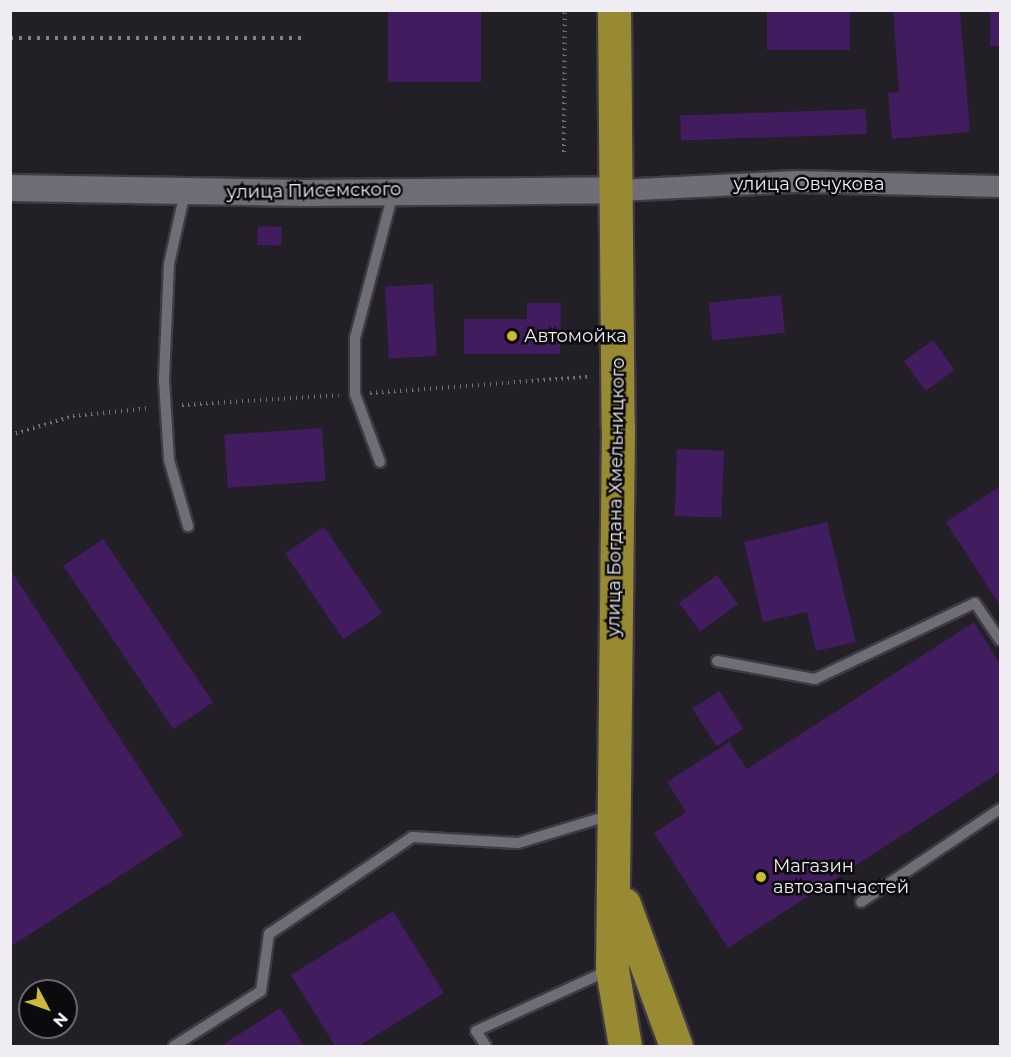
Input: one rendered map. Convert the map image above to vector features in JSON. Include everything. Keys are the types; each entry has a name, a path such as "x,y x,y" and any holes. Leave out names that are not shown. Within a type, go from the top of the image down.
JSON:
{"highway":[{"name":"улица Богдана Хмельницкого","path":"614,10 618,190 618,375 611,815 616,876 612,969 624,1047"},
{"name":"улица Богдана Хмельницкого","path":"616,876 641,960 676,1047"}],"street":[{"name":"улица Овчукова","path":"618,190 796,181 1000,186"},
{"name":"улица Писемского","path":"10,188 185,192 618,190"}],"lane":[{"path":"380,462 355,394 355,338 394,190"},
{"path":"185,192 169,264 166,406 169,460 188,526"},
{"path":"717,661 815,679 975,603 1000,640"},
{"path":"861,902 1000,809"},
{"path":"174,1047 261,991 269,934 412,837 518,843 611,815"},
{"path":"486,1047 476,1031 612,969"}],"path":[{"path":"564,152 565,10"},
{"path":"10,435 73,416 166,406 618,375"}],"building":[{"path":"388,10 481,10 481,82 388,82"},
{"path":"767,10 850,10 850,50 767,50"},
{"path":"893,10 960,10 970,132 892,139 888,93 899,92"},
{"path":"990,10 1000,10 1000,46 990,46"},
{"path":"866,109 867,134 681,140 680,115"},
{"path":"258,226 282,227 281,246 257,245"},
{"path":"433,284 437,356 389,358 385,287"},
{"path":"781,295 785,333 712,340 708,303"},
{"name":"Автомойка","path":"527,303 561,303 560,354 464,354 464,319 527,319"},
{"path":"933,340 955,370 926,391 904,361"},
{"path":"322,428 326,481 228,488 224,435"},
{"path":"677,449 724,451 722,518 675,516"},
{"path":"1000,486 1000,606 946,522"},
{"path":"827,522 856,642 816,651 807,612 763,622 744,542"},
{"path":"324,527 382,613 343,640 285,553"},
{"path":"103,539 213,702 173,729 63,566"},
{"path":"10,569 183,835 10,947"},
{"path":"717,575 738,604 700,632 679,603"},
{"path":"974,622 1000,664 1000,772 728,948 654,833 686,812 667,782 729,742 747,769"},
{"path":"719,691 744,729 717,746 692,708"},
{"path":"393,911 444,993 359,1046 335,1046 291,975"},
{"path":"280,1008 304,1046 221,1046"}],"railway":[{"path":"10,38 305,38"}],"place":[{"name":"Автомойка","path":"512,336"},
{"name":"Магазин автозапчастей","path":"761,877"}]}
